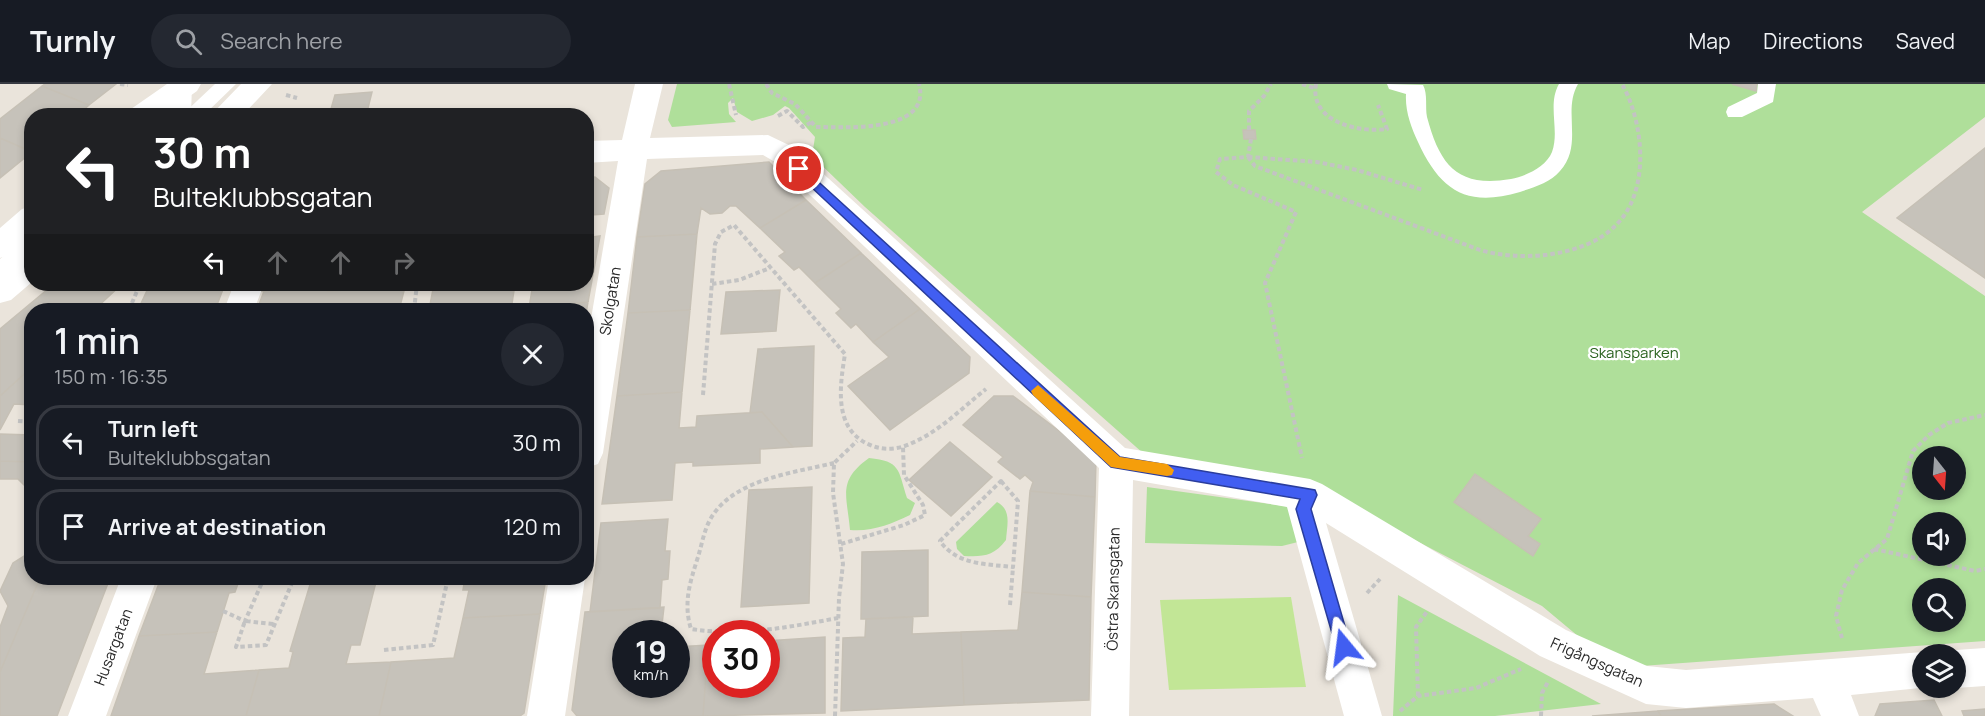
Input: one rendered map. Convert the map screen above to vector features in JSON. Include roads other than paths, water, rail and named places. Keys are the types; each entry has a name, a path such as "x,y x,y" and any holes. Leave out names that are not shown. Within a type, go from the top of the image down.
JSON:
{"street":[{"path":"232,108 258,84"},
{"name":"Skolgatan","path":"594,402 634,148 649,84"},
{"path":"158,108 182,97"},
{"path":"594,151 744,144 768,146 785,154 1116,462 1306,479 1304,509 1364,716"},
{"path":"0,246 24,225"},
{"path":"0,291 24,271"},
{"name":"Östra Skansgatan","path":"1110,716 1116,462"},
{"name":"Frigångsgatan","path":"1306,479 1552,643 1646,685 1686,689 1912,672"},
{"name":"Husargatan","path":"87,716 135,585"},
{"path":"546,716 566,585"},
{"path":"1966,668 1985,667"},
{"path":"1824,679 1840,716"}],"lane":[{"path":"199,108 227,84"},
{"path":"1396,84 1416,90 1414,107 1417,118 1443,172 1455,183 1469,188 1503,188 1530,181 1553,167 1563,148 1564,92 1569,84"},
{"path":"1735,112 1766,97 1767,84"},
{"path":"0,271 24,251"}],"park label":[{"name":"Skansparken","path":"1634,352"}]}
